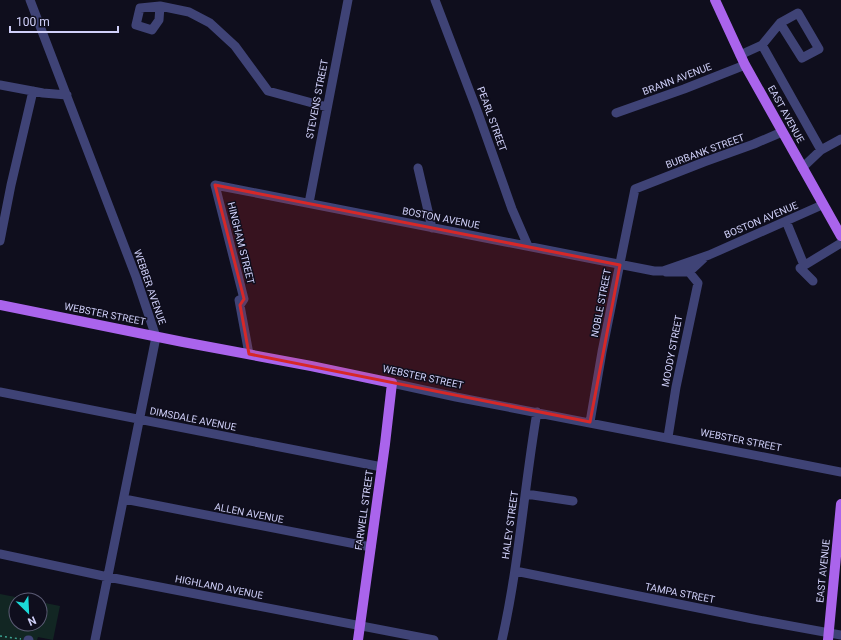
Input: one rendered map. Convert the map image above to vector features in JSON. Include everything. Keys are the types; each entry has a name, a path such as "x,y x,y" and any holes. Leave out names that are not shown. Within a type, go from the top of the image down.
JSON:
{"main road":[{"name":"EAST AVENUE","path":"715,0 745,65 822,205 841,236"},
{"name":"WEBSTER STREET","path":"0,305 392,383"},
{"name":"FARWELL STREET","path":"358,640 382,468 392,383"},
{"name":"EAST AVENUE","path":"828,636 841,504"}],"street":[{"name":"WEBBER AVENUE","path":"30,0 136,277 156,337 95,640"},
{"name":"STEVENS STREET","path":"309,203 348,0"},
{"name":"PEARL STREET","path":"435,0 478,113 512,209 528,246"},
{"path":"160,6 189,12 210,23 235,46 268,91 327,107"},
{"path":"740,55 762,45 780,23 798,13 819,48 802,58 780,23"},
{"path":"762,45 821,150"},
{"name":"BRANN AVENUE","path":"616,113 684,89 745,65"},
{"path":"0,85 67,95"},
{"path":"0,241 11,185 33,91"},
{"name":"BURBANK STREET","path":"635,188 754,144 782,132"},
{"path":"802,168 821,150 841,139"},
{"path":"418,168 432,228"},
{"name":"BOSTON AVENUE","path":"214,185 654,271 689,272 709,254"},
{"name":"HINGHAM STREET","path":"214,185 244,299 240,305"},
{"name":"NOBLE STREET","path":"590,422 602,352 635,188"},
{"name":"BOSTON AVENUE","path":"663,271 709,254 822,205"},
{"path":"786,221 804,265"},
{"path":"813,281 800,268 841,243"},
{"name":"MOODY STREET","path":"668,438 676,387 698,283 689,272"},
{"path":"237,292 249,354"},
{"name":"WEBSTER STREET","path":"392,383 841,472"},
{"name":"DIMSDALE AVENUE","path":"0,392 382,468"},
{"name":"HALEY STREET","path":"502,640 515,571 520,526 526,494 530,451 537,412"},
{"path":"526,494 573,501"},
{"name":"ALLEN AVENUE","path":"124,499 371,547"},
{"name":"HIGHLAND AVENUE","path":"0,554 108,577 434,640"},
{"name":"TAMPA STREET","path":"515,571 753,619 828,636 841,635"}],"path":[{"path":"0,636 21,639"}],"highlighted area":[{"path":"215,185 620,265 590,422 249,354 240,305 244,299"}],"green space":[{"path":"0,594 8,596 8,632 48,632 48,604 60,606 53,640 38,637 37,640 0,640"}]}
